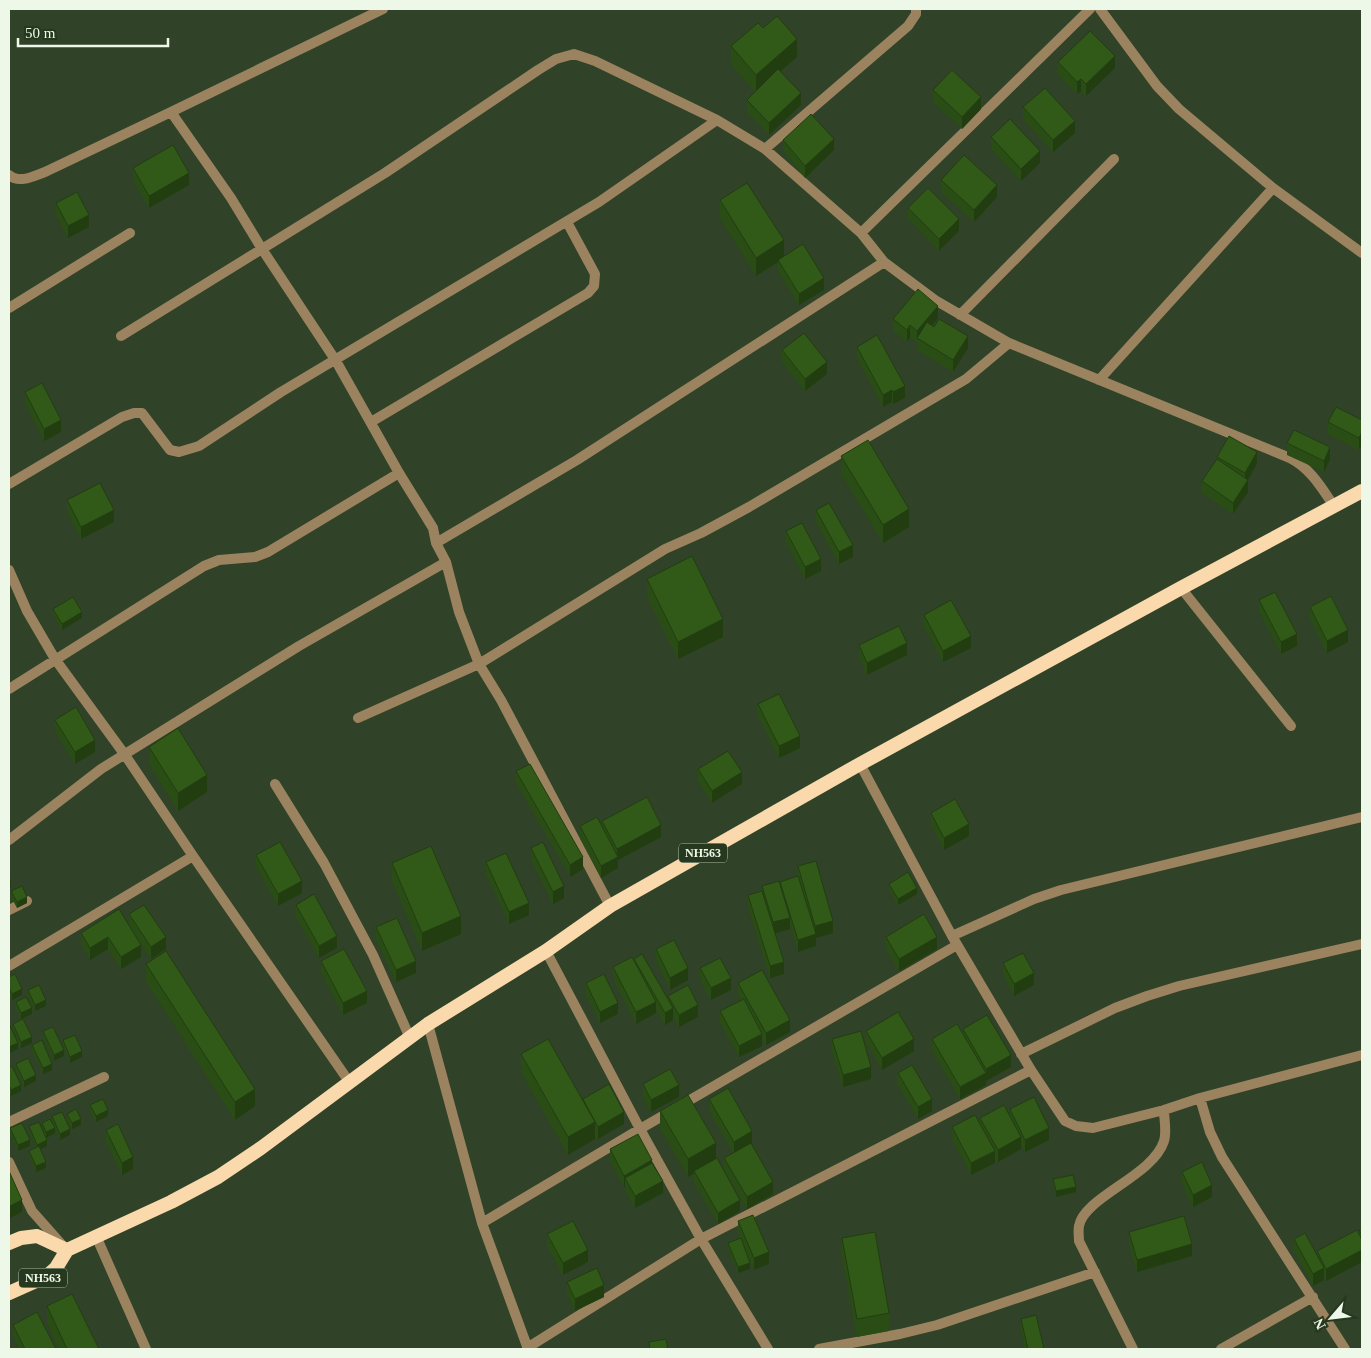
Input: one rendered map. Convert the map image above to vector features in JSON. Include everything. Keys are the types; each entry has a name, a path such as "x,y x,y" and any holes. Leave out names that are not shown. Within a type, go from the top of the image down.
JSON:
{"highway":[{"name":"NH563","path":"9,1293 47,1276 56,1268 67,1250 171,1202 218,1177 261,1148 428,1024 546,951 610,906 860,764 1362,491"},
{"name":"NH563","path":"9,1243 22,1238 37,1236 67,1250"}],"street":[{"path":"9,176 26,179 45,172 383,9"},
{"path":"765,150 908,26 916,14 916,9"},
{"path":"861,233 1090,9"},
{"path":"1100,9 1157,86 1179,109 1273,188 1362,253"},
{"path":"121,336 385,173 556,59 574,54 595,61 718,120 765,150 861,233 884,262 935,300 960,315 1009,343 1290,458 1301,464 1313,475 1334,506"},
{"path":"171,112 231,198 262,249 336,361 399,473 433,528 436,543 446,562 458,612 478,664 501,700 610,906"},
{"path":"9,484 122,418 134,413 142,413 170,450 179,452 199,446 281,392 336,361 599,202 718,120"},
{"path":"960,315 1114,159"},
{"path":"1099,380 1273,188"},
{"path":"371,422 588,293 594,286 596,274 567,222"},
{"path":"9,308 130,233"},
{"path":"436,543 602,445 756,343 884,262"},
{"path":"358,718 478,664 665,548 701,533 966,379 1009,343"},
{"path":"9,689 204,566 219,560 255,557 268,552 399,473"},
{"path":"9,840 80,784 125,755 299,646 446,562"},
{"path":"9,570 27,610 55,659 125,755 350,1082"},
{"path":"1181,588 1291,726"},
{"path":"860,764 954,940 1031,1070 1065,1120 1076,1126 1093,1128 1362,1055"},
{"path":"276,784 337,888 372,956 410,1038"},
{"path":"482,1223 954,940 1034,899 1061,890 1362,817"},
{"path":"9,966 193,856"},
{"path":"9,910 27,901"},
{"path":"1022,1054 1115,1008 1147,996 1179,986 1362,944"},
{"path":"546,951 640,1129 701,1239 768,1349"},
{"path":"428,1024 482,1223 528,1349 701,1239 1031,1070"},
{"path":"9,1122 104,1077"},
{"path":"1200,1098 1210,1132 1222,1157 1345,1349"},
{"path":"1133,1349 1079,1242 1079,1225 1086,1211 1146,1166 1158,1152 1164,1140 1164,1110"},
{"path":"9,1162 32,1211 67,1250"},
{"path":"96,1236 146,1349"},
{"path":"819,1349 937,1325 1094,1272"},
{"path":"1221,1349 1313,1297"}],"building":[{"path":"777,16 797,39 756,75 731,46 758,23 763,28"},
{"path":"1090,31 1115,56 1086,84 1081,79 1077,82 1058,62"},
{"path":"778,69 801,93 769,123 747,100"},
{"path":"952,70 981,97 962,117 933,90"},
{"path":"1045,88 1075,121 1053,140 1023,107"},
{"path":"811,114 834,139 805,166 783,140"},
{"path":"1010,119 1040,151 1021,169 991,137"},
{"path":"173,145 189,173 149,196 133,168"},
{"path":"964,155 997,185 974,210 941,180"},
{"path":"747,183 784,240 756,258 720,200"},
{"path":"928,188 959,219 939,239 908,208"},
{"path":"77,192 89,215 68,226 56,203"},
{"path":"803,244 824,278 799,294 778,260"},
{"path":"918,289 938,306 917,331 910,325 907,330 893,319"},
{"path":"939,319 968,336 953,360 917,338 927,322 934,327"},
{"path":"804,333 827,362 805,379 782,350"},
{"path":"877,335 905,386 883,395 857,347"},
{"path":"42,383 61,420 44,429 25,392"},
{"path":"1336,407 1362,420 1362,432 1359,438 1328,422"},
{"path":"1294,430 1330,447 1324,461 1287,443"},
{"path":"1229,436 1257,452 1245,473 1217,457"},
{"path":"868,440 909,509 883,525 841,456"},
{"path":"1217,459 1248,480 1233,503 1202,481"},
{"path":"100,483 114,510 81,527 67,500"},
{"path":"829,503 853,545 839,552 816,510"},
{"path":"802,523 821,559 805,567 786,531"},
{"path":"692,556 723,619 678,642 647,579"},
{"path":"1275,592 1297,634 1281,642 1259,600"},
{"path":"1331,596 1348,630 1327,641 1310,607"},
{"path":"73,597 82,612 62,624 53,609"},
{"path":"951,600 971,636 943,651 924,615"},
{"path":"899,626 907,643 867,663 859,645"},
{"path":"779,694 800,736 779,746 758,704"},
{"path":"76,707 95,740 75,752 55,720"},
{"path":"178,728 207,775 178,793 149,747"},
{"path":"728,751 742,772 712,791 698,769"},
{"path":"530,764 583,857 570,865 516,771"},
{"path":"647,797 661,825 617,849 602,821"},
{"path":"955,799 969,824 944,838 931,813"},
{"path":"597,817 618,857 601,866 580,826"},
{"path":"280,842 302,881 278,894 256,855"},
{"path":"543,842 564,886 553,892 531,848"},
{"path":"431,846 461,916 422,933 392,863"},
{"path":"506,853 529,903 509,912 486,862"},
{"path":"816,861 833,921 815,926 798,866"},
{"path":"908,872 917,888 898,899 889,884"},
{"path":"798,876 816,934 798,940 780,882"},
{"path":"779,881 790,918 773,922 762,886"},
{"path":"22,886 27,897 17,902 11,891"},
{"path":"762,891 784,962 770,966 748,895"},
{"path":"314,894 337,936 319,946 296,905"},
{"path":"144,905 166,937 151,947 129,914"},
{"path":"119,909 141,945 121,957 108,937 90,948 81,933"},
{"path":"924,914 937,937 899,959 886,937"},
{"path":"397,918 416,961 396,970 376,927"},
{"path":"674,940 688,968 670,978 656,949"},
{"path":"344,949 367,991 343,1003 321,961"},
{"path":"166,951 255,1089 235,1102 146,964"},
{"path":"1023,953 1034,973 1014,984 1003,963"},
{"path":"642,954 673,1008 665,1013 634,959"},
{"path":"632,957 656,1002 636,1012 613,967"},
{"path":"720,958 731,978 711,988 700,968"},
{"path":"762,970 790,1020 766,1033 738,983"},
{"path":"15,974 22,989 12,994 9,988 9,977"},
{"path":"604,974 618,1003 600,1012 586,983"},
{"path":"39,985 46,1000 35,1005 28,990"},
{"path":"688,985 698,1005 679,1015 668,996"},
{"path":"26,997 32,1008 21,1013 16,1002"},
{"path":"744,999 762,1034 739,1046 720,1011"},
{"path":"898,1012 914,1039 882,1058 866,1031"},
{"path":"987,1015 1011,1055 986,1069 963,1029"},
{"path":"23,1019 32,1037 21,1042 13,1024"},
{"path":"9,1024 18,1043 9,1047"},
{"path":"957,1024 986,1073 960,1087 932,1039"},
{"path":"53,1027 64,1050 54,1055 43,1031"},
{"path":"861,1031 871,1067 843,1075 832,1039"},
{"path":"75,1035 82,1051 70,1057 63,1040"},
{"path":"548,1039 595,1122 568,1137 521,1054"},
{"path":"42,1040 52,1064 43,1068 32,1045"},
{"path":"28,1058 36,1075 24,1081 16,1064"},
{"path":"912,1065 932,1099 918,1107 898,1073"},
{"path":"12,1066 21,1085 11,1090 9,1085 9,1068"},
{"path":"670,1069 679,1085 651,1100 643,1084"},
{"path":"609,1084 624,1112 598,1127 583,1099"},
{"path":"728,1088 752,1131 734,1142 709,1099"},
{"path":"688,1095 716,1143 688,1159 660,1111"},
{"path":"1034,1097 1049,1128 1025,1140 1010,1109"},
{"path":"103,1099 108,1110 96,1116 90,1105"},
{"path":"1004,1105 1021,1137 998,1150 980,1118"},
{"path":"76,1109 81,1119 72,1123 67,1114"},
{"path":"62,1112 70,1129 60,1134 52,1116"},
{"path":"975,1115 995,1151 971,1163 952,1127"},
{"path":"50,1119 55,1128 46,1132 42,1123"},
{"path":"39,1122 47,1140 37,1145 29,1126"},
{"path":"22,1123 30,1140 18,1145 10,1128"},
{"path":"118,1124 133,1157 122,1163 106,1130"},
{"path":"638,1134 652,1160 624,1176 610,1149"},
{"path":"751,1143 773,1182 747,1197 724,1158"},
{"path":"39,1146 46,1162 36,1166 29,1151"},
{"path":"717,1158 740,1200 718,1213 694,1171"},
{"path":"1202,1162 1212,1185 1193,1195 1182,1172"},
{"path":"652,1163 663,1181 635,1196 625,1178"},
{"path":"9,1171 22,1200 10,1206 9,1204"},
{"path":"1073,1175 1076,1187 1056,1191 1053,1179"},
{"path":"753,1215 769,1252 754,1258 738,1221"},
{"path":"1184,1216 1192,1244 1137,1260 1129,1232"},
{"path":"573,1221 588,1250 563,1263 547,1234"},
{"path":"1357,1230 1362,1240 1362,1250 1326,1269 1317,1251"},
{"path":"875,1232 889,1313 857,1319 842,1238"},
{"path":"1305,1233 1324,1268 1313,1274 1294,1239"},
{"path":"741,1238 750,1263 738,1267 728,1243"},
{"path":"597,1268 604,1285 575,1299 567,1282"},
{"path":"72,1294 99,1349 67,1349 47,1306"},
{"path":"37,1312 56,1349 25,1349 13,1325"},
{"path":"1036,1315 1044,1349 1028,1349 1021,1319"},
{"path":"666,1339 668,1349 650,1349 649,1342"}]}
